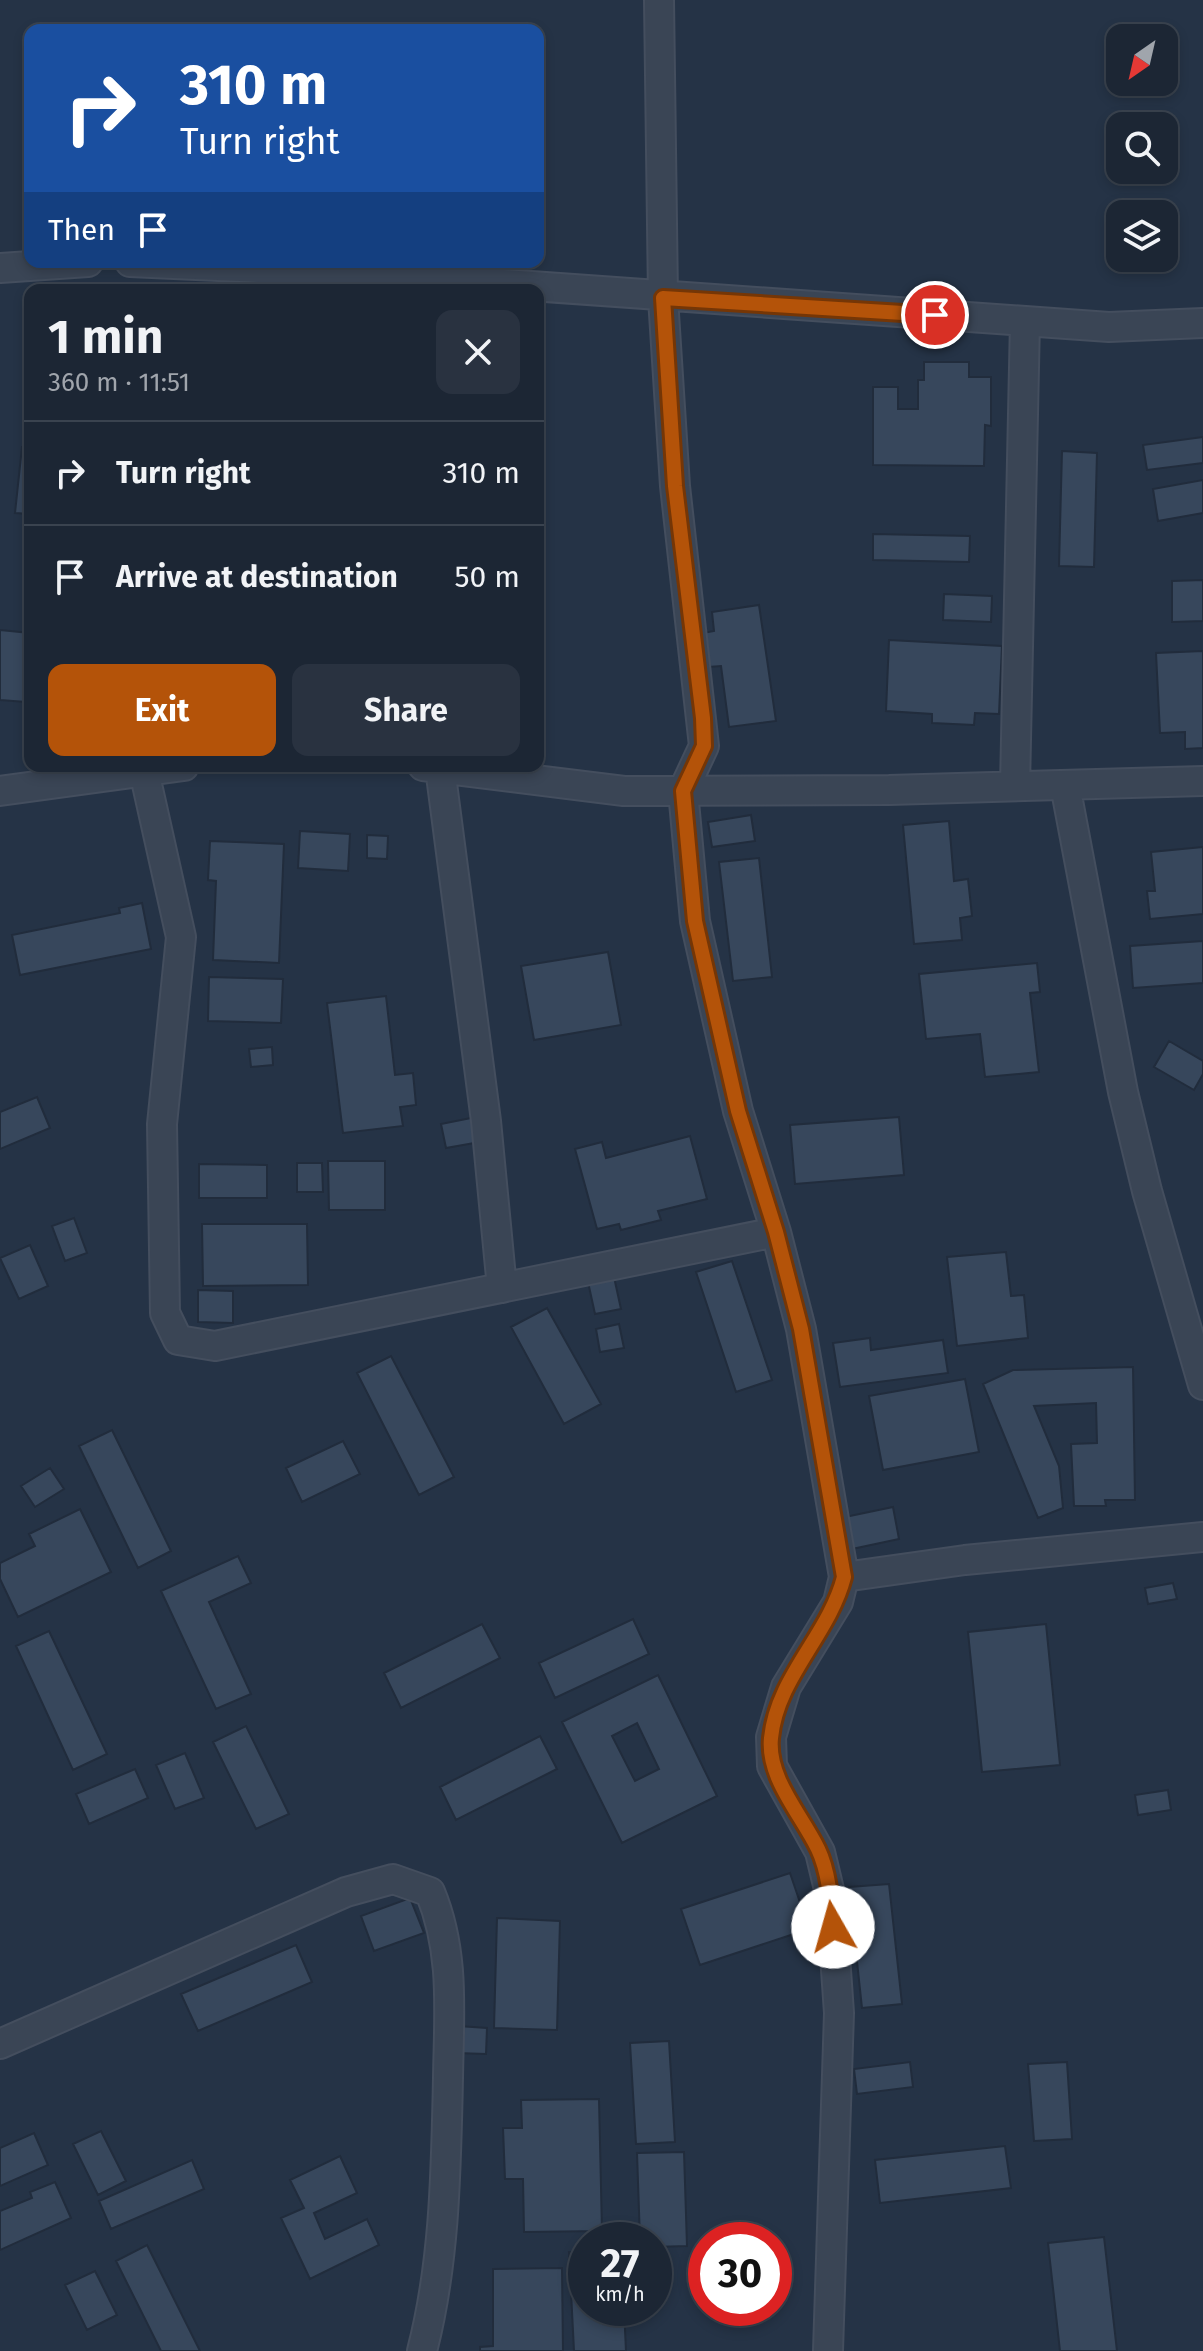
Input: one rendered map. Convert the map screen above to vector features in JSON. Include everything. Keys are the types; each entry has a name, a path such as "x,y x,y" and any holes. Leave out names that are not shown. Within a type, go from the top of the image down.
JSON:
{"street":[{"path":"659,0 663,298 675,486 704,746 683,791 695,921 738,1111 776,1232 801,1329 844,1577 838,1602 786,1687 771,1737 772,1766 820,1852 831,1898 839,2013 828,2351"},
{"path":"0,268 24,266"},
{"path":"262,268 484,284"},
{"path":"544,289 1109,327 1203,323"},
{"path":"1015,786 1025,321"},
{"path":"0,791 137,772"},
{"path":"144,772 181,937 162,1124 165,1313 178,1340 215,1346 776,1232"},
{"path":"432,772 486,1121 502,1288"},
{"path":"471,772 624,791 1203,781"},
{"path":"1065,785 1123,1092 1147,1191 1203,1385"},
{"path":"844,1577 965,1560 1203,1537"},
{"path":"0,2044 346,1892 393,1879 430,1892 443,1924 450,1962 447,2149 446,2196 431,2317 422,2351"}],"building":[{"path":"924,362 969,362 969,377 991,377 991,426 985,425 984,466 873,465 873,387 898,387 898,409 918,409 918,380 924,380"},
{"path":"1203,437 1203,463 1147,470 1143,445"},
{"path":"22,447 24,514 15,513"},
{"path":"1062,451 1097,453 1094,567 1059,566"},
{"path":"1203,480 1203,513 1158,521 1153,489"},
{"path":"873,534 970,536 969,562 873,560"},
{"path":"1203,580 1203,621 1172,622 1172,581"},
{"path":"944,594 992,596 991,622 943,620"},
{"path":"759,605 776,721 729,727 721,666 708,667 703,633 714,631 712,612"},
{"path":"0,630 24,632 24,702 0,700"},
{"path":"889,640 1002,646 999,714 975,713 974,725 932,723 932,714 886,711"},
{"path":"1203,651 1203,748 1185,749 1185,732 1160,733 1156,653"},
{"path":"751,815 755,841 712,847 708,822"},
{"path":"949,821 954,881 968,879 972,916 960,918 962,940 914,944 903,825"},
{"path":"300,831 350,834 348,871 298,868"},
{"path":"367,835 388,836 387,859 367,858"},
{"path":"210,841 284,844 279,963 213,960 216,881 208,880"},
{"path":"1203,847 1203,914 1150,919 1147,891 1155,891 1151,852"},
{"path":"759,858 772,977 733,981 719,862"},
{"path":"142,903 151,949 20,975 12,935 120,913 119,908"},
{"path":"1203,941 1203,983 1133,988 1130,946"},
{"path":"608,952 621,1025 534,1040 521,966"},
{"path":"1037,963 1040,992 1030,993 1039,1072 985,1077 980,1034 926,1039 919,974"},
{"path":"209,977 283,979 281,1023 208,1021"},
{"path":"386,996 395,1075 413,1073 416,1105 400,1107 403,1126 343,1133 327,1003"},
{"path":"1169,1041 1203,1061 1203,1074 1194,1090 1154,1067"},
{"path":"272,1047 273,1065 251,1067 249,1049"},
{"path":"37,1097 50,1128 0,1149 0,1112"},
{"path":"476,1117 480,1142 446,1148 441,1124"},
{"path":"899,1117 904,1175 795,1184 790,1125"},
{"path":"690,1136 707,1199 658,1211 661,1220 621,1230 619,1224 597,1229 575,1149 602,1142 606,1158"},
{"path":"328,1161 385,1161 385,1210 329,1210"},
{"path":"297,1163 322,1163 323,1192 297,1192"},
{"path":"199,1164 267,1165 267,1198 199,1198"},
{"path":"74,1218 87,1253 65,1261 52,1226"},
{"path":"202,1224 307,1224 308,1285 203,1286"},
{"path":"30,1245 48,1286 19,1299 0,1258"},
{"path":"1006,1252 1011,1296 1024,1295 1028,1338 957,1346 947,1257"},
{"path":"732,1261 772,1380 736,1392 696,1272"},
{"path":"614,1277 621,1309 595,1314 588,1282"},
{"path":"198,1290 233,1291 233,1323 198,1322"},
{"path":"547,1308 601,1404 564,1424 511,1327"},
{"path":"619,1324 624,1348 600,1352 596,1329"},
{"path":"870,1338 871,1350 943,1340 948,1373 840,1387 833,1343"},
{"path":"391,1356 454,1477 419,1495 357,1373"},
{"path":"1133,1367 1135,1500 1105,1500 1106,1506 1074,1506 1071,1444 1097,1443 1096,1403 1034,1406 1059,1466 1063,1508 1038,1518 983,1384 1013,1370"},
{"path":"965,1379 979,1452 883,1470 869,1396"},
{"path":"112,1430 171,1551 138,1568 79,1446"},
{"path":"343,1441 360,1474 302,1502 286,1468"},
{"path":"50,1468 64,1489 35,1507 21,1486"},
{"path":"893,1507 899,1539 852,1549 845,1517"},
{"path":"80,1509 111,1572 18,1617 0,1579 0,1563 35,1546 29,1534"},
{"path":"238,1556 251,1583 209,1602 251,1694 216,1709 161,1591"},
{"path":"1173,1583 1177,1599 1148,1604 1145,1588"},
{"path":"633,1619 649,1654 555,1698 539,1663"},
{"path":"482,1624 500,1658 401,1708 384,1673"},
{"path":"1046,1624 1060,1765 982,1772 968,1632"},
{"path":"49,1631 107,1754 73,1770 16,1646"},
{"path":"658,1675 717,1796 622,1843 562,1722","holes":["637,1723 659,1769 635,1781 612,1736"]},
{"path":"246,1726 289,1814 256,1829 213,1742"},
{"path":"540,1736 557,1769 456,1820 440,1787"},
{"path":"185,1753 204,1798 175,1809 156,1765"},
{"path":"135,1769 148,1798 89,1824 76,1794"},
{"path":"1168,1790 1171,1810 1138,1815 1135,1795"},
{"path":"790,1873 809,1929 700,1965 681,1909"},
{"path":"889,1884 902,2004 862,2008 849,1887"},
{"path":"410,1898 424,1933 374,1951 361,1916"},
{"path":"497,1918 560,1921 557,2030 494,2028"},
{"path":"296,1945 312,1982 198,2031 181,1994"},
{"path":"458,2026 487,2028 486,2054 456,2053"},
{"path":"669,2041 675,2142 636,2144 630,2043"},
{"path":"910,2062 913,2087 857,2094 854,2069"},
{"path":"1067,2062 1072,2139 1034,2141 1028,2064"},
{"path":"599,2099 602,2222 568,2222 568,2231 524,2232 523,2179 505,2179 503,2128 522,2128 521,2100"},
{"path":"101,2131 126,2181 98,2195 73,2144"},
{"path":"34,2133 48,2165 0,2186 0,2148"},
{"path":"1005,2146 1011,2188 880,2203 875,2160"},
{"path":"684,2152 687,2246 672,2246 672,2222 639,2222 637,2153"},
{"path":"340,2156 357,2193 314,2213 325,2239 367,2219 379,2245 310,2279 281,2218 304,2208 290,2180"},
{"path":"192,2160 204,2189 111,2229 99,2201"},
{"path":"55,2182 71,2218 0,2250 0,2211 32,2198 30,2192"},
{"path":"1104,2237 1117,2351 1060,2351 1048,2243"},
{"path":"147,2245 200,2351 161,2351 116,2261"},
{"path":"562,2268 563,2351 480,2351 480,2347 493,2346 493,2269"},
{"path":"95,2271 117,2315 87,2330 65,2285"},
{"path":"573,2326 625,2326 626,2351 574,2351"}],"route":[{"path":"833,1927 831,1898 820,1852 772,1766 771,1737 786,1687 838,1602 844,1577 801,1329 776,1232 738,1111 695,921 683,791 698,766 704,746 703,718 675,486 663,298 935,315"}]}
